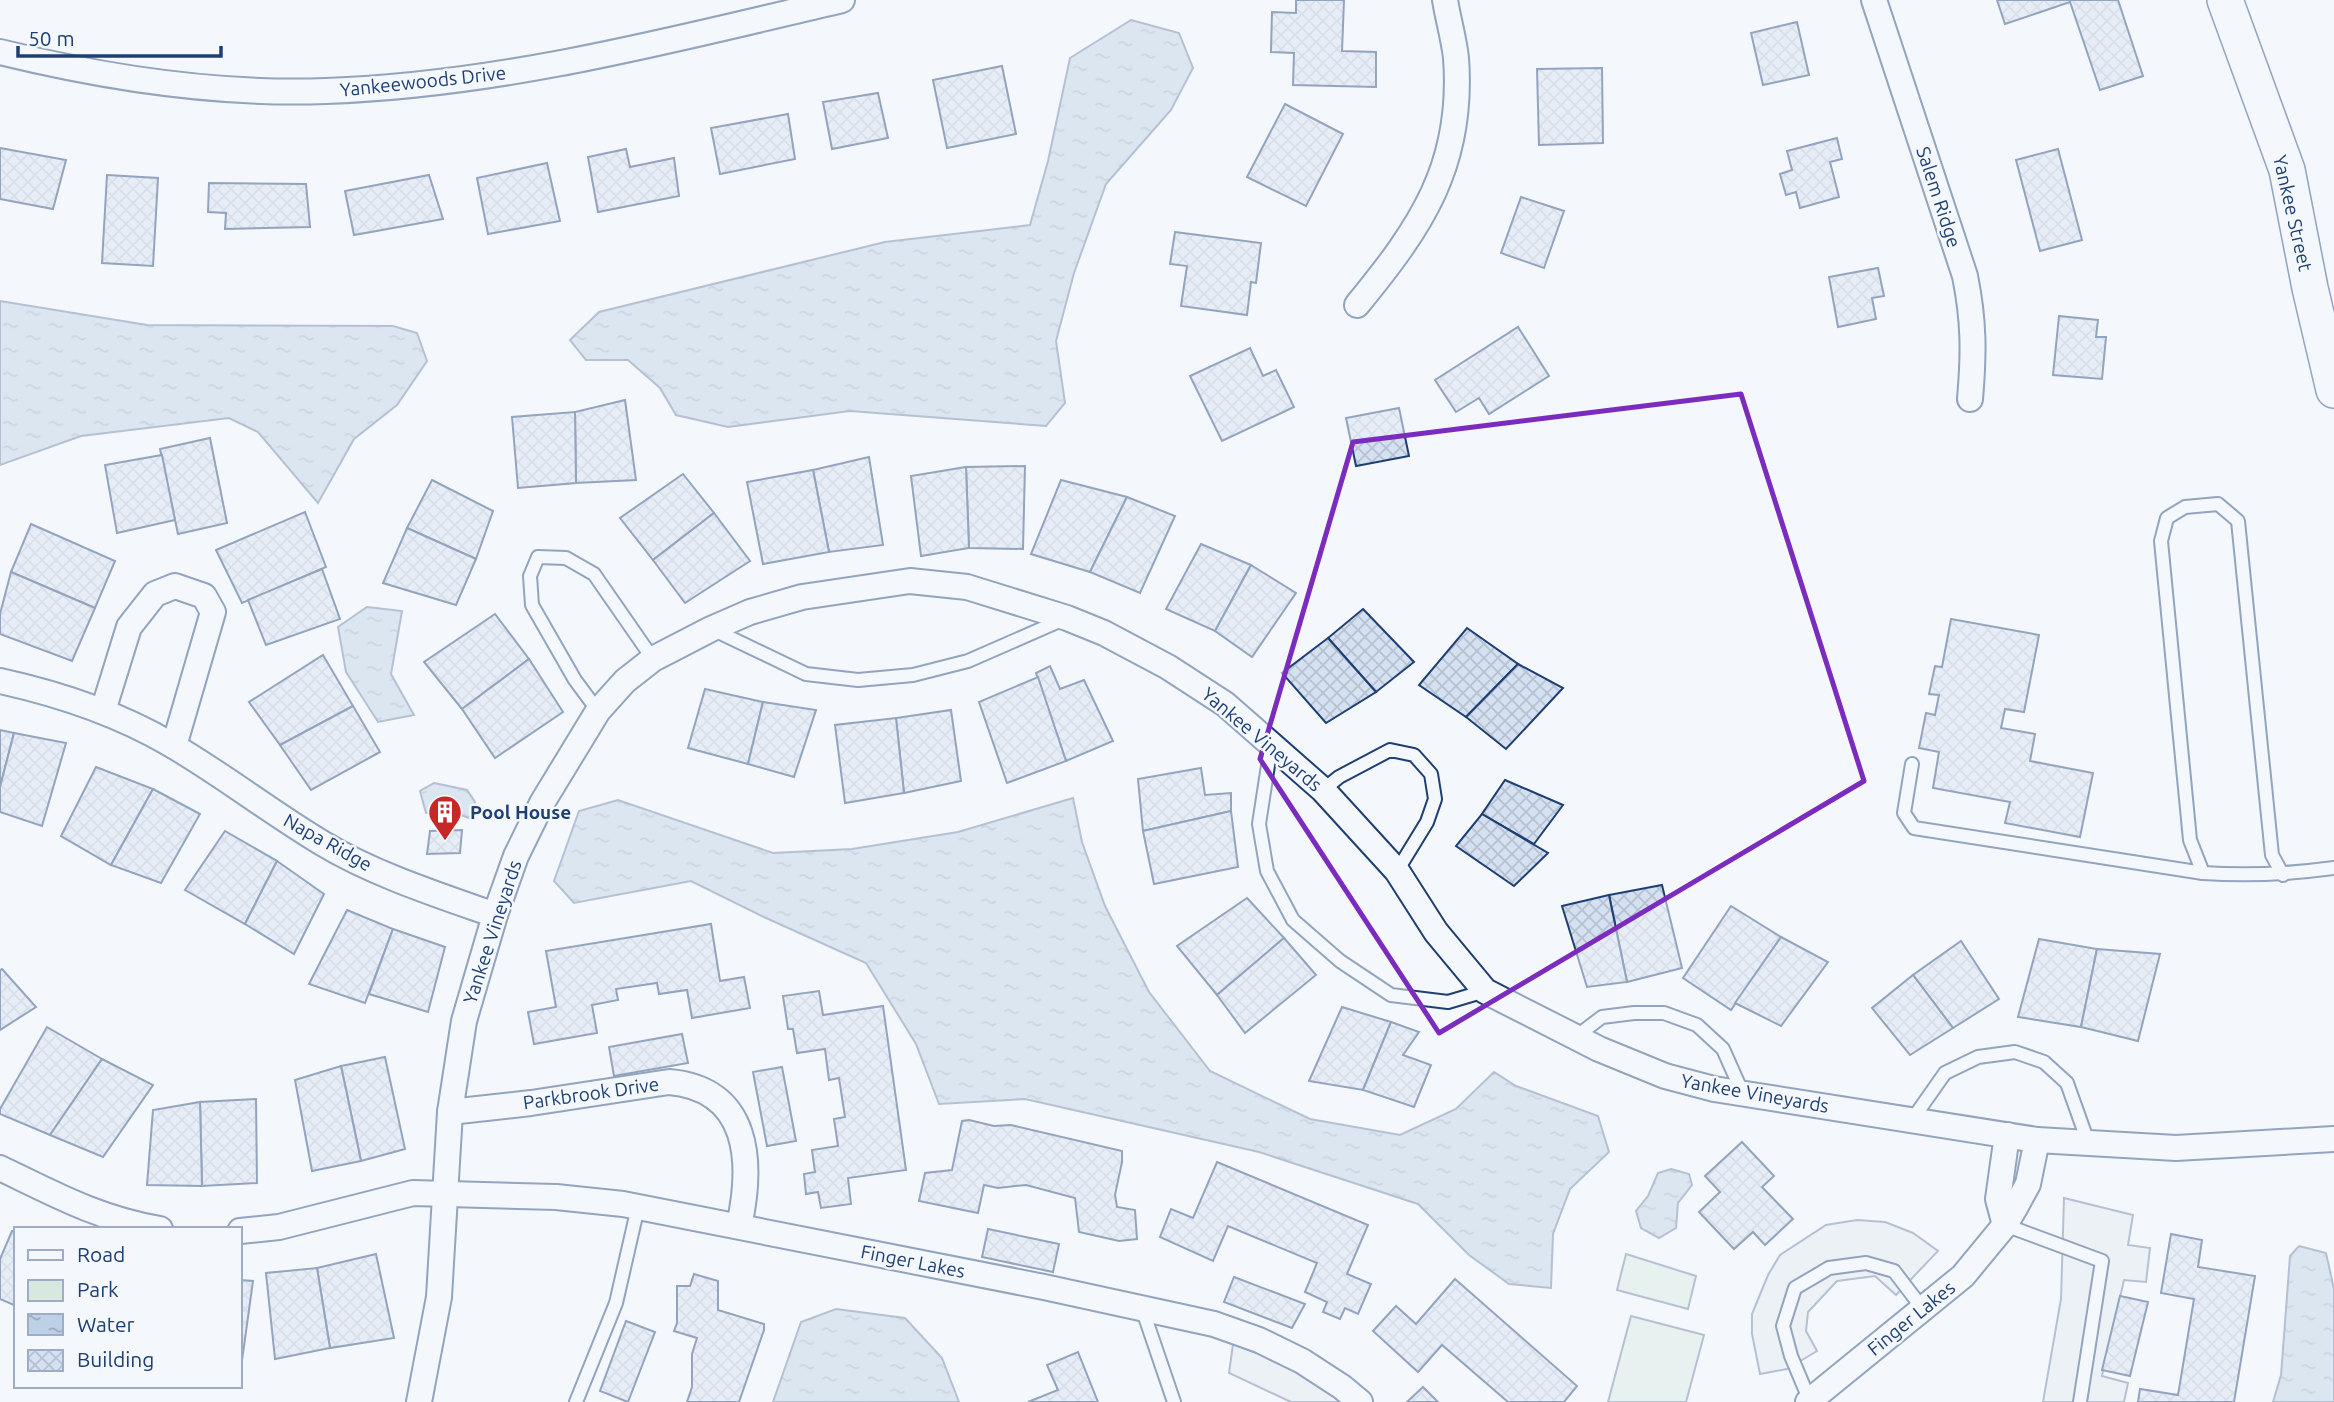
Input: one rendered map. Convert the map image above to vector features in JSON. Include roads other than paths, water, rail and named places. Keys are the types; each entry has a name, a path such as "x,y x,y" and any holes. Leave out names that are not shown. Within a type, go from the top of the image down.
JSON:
{"street":[{"name":"Yankeewoods Drive","path":"0,52 61,67 134,80 224,89 324,91 418,84 510,72 651,45 842,0"},
{"path":"1357,305 1393,261 1424,216 1444,169 1453,132 1457,94 1456,56 1445,0"},
{"name":"Salem Ridge","path":"1874,0 1965,276 1972,314 1974,353 1970,399"},
{"name":"Yankee Street","path":"2225,0 2287,170 2310,288 2334,390"},
{"name":"Yankee Vineyards","path":"419,1402 439,1297 450,1112 464,1021 495,915 516,856 542,803 598,710 625,681 653,659 750,612 802,597 910,581 967,587 1067,618 1104,633 1168,667 1226,704 1324,790 1397,871 1436,932 1485,991 1599,1049 1665,1076 1743,1094 2037,1140 2176,1148 2334,1139"},
{"path":"103,711 129,627 155,594 175,586 204,596 213,612 174,746"},
{"name":"Napa Ridge","path":"0,681 60,696 103,711 174,746 324,844 367,866 495,915"},
{"name":"Parkbrook Drive","path":"450,1112 669,1082 688,1084 706,1091 722,1102 734,1118 742,1139 747,1166 746,1193 739,1226"},
{"path":"2005,1225 1998,1199 2007,1135"},
{"name":"Finger Lakes","path":"1809,1401 1963,1276 2005,1225 2028,1184 2037,1140"},
{"path":"0,1168 92,1213 147,1227"},
{"name":"Finger Lakes","path":"242,1231 279,1227 413,1194 556,1196 638,1207 1214,1324 1259,1340 1301,1361 1360,1402"}],"lane":[{"path":"2203,873 2190,840 2161,541 2167,519 2185,507 2218,504 2238,521 2272,855 2283,875"},
{"path":"598,710 575,680 532,605 530,576 538,557 566,558 594,574 653,659"},
{"path":"711,629 806,674 858,680 913,676 968,661 1067,618"},
{"path":"1271,746 1259,824 1267,871 1293,920 1340,961 1391,995 1448,1002 1485,991"},
{"path":"1324,790 1339,776 1390,750 1414,755 1431,774 1435,799 1427,822 1397,871"},
{"path":"1912,764 1904,813 1914,828 2203,873 2283,875 2334,868"},
{"path":"1577,1036 1602,1017 1664,1013 1697,1025 1723,1049 1743,1094"},
{"path":"1912,1120 1945,1073 1978,1057 2015,1052 2044,1062 2067,1083 2088,1142"},
{"path":"576,1402 616,1303 638,1207"},
{"path":"2005,1225 2102,1261 2080,1402"},
{"path":"1809,1401 1791,1356 1783,1326 1795,1288 1829,1268 1866,1263 1894,1271 1923,1309"},
{"path":"1142,1308 1174,1402"}],"water":[{"path":"1131,20 1179,33 1193,68 1171,110 1106,184 1074,273 1056,341 1065,403 1046,426 850,411 728,427 676,415 660,388 628,360 586,360 570,340 599,312 885,242 1030,225 1048,161 1070,58"},
{"path":"0,301 147,325 393,326 417,333 427,361 397,405 354,439 318,503 258,432 229,418 81,436 0,465"},
{"path":"367,607 402,611 391,674 414,715 378,722 346,672 338,627"},
{"path":"434,783 467,790 475,802 469,818 449,811 426,813 420,791"},
{"path":"1073,798 1082,842 1105,906 1149,992 1210,1071 1310,1119 1400,1135 1456,1109 1494,1072 1516,1086 1598,1116 1609,1152 1570,1189 1553,1234 1551,1288 1509,1284 1469,1255 1418,1204 1259,1152 1025,1099 939,1104 916,1044 866,963 691,881 574,903 554,881 579,811 618,800 773,853 852,849 958,832"},
{"path":"1671,1169 1689,1174 1692,1185 1678,1203 1676,1228 1659,1238 1641,1228 1636,1211 1648,1196 1658,1173"},
{"path":"2299,1246 2326,1253 2334,1289 2334,1402 2273,1402 2281,1375 2290,1256"},
{"path":"836,1309 905,1318 942,1358 959,1402 773,1402 801,1322"}],"place":[{"name":"Pool House","path":"445,842"}]}
